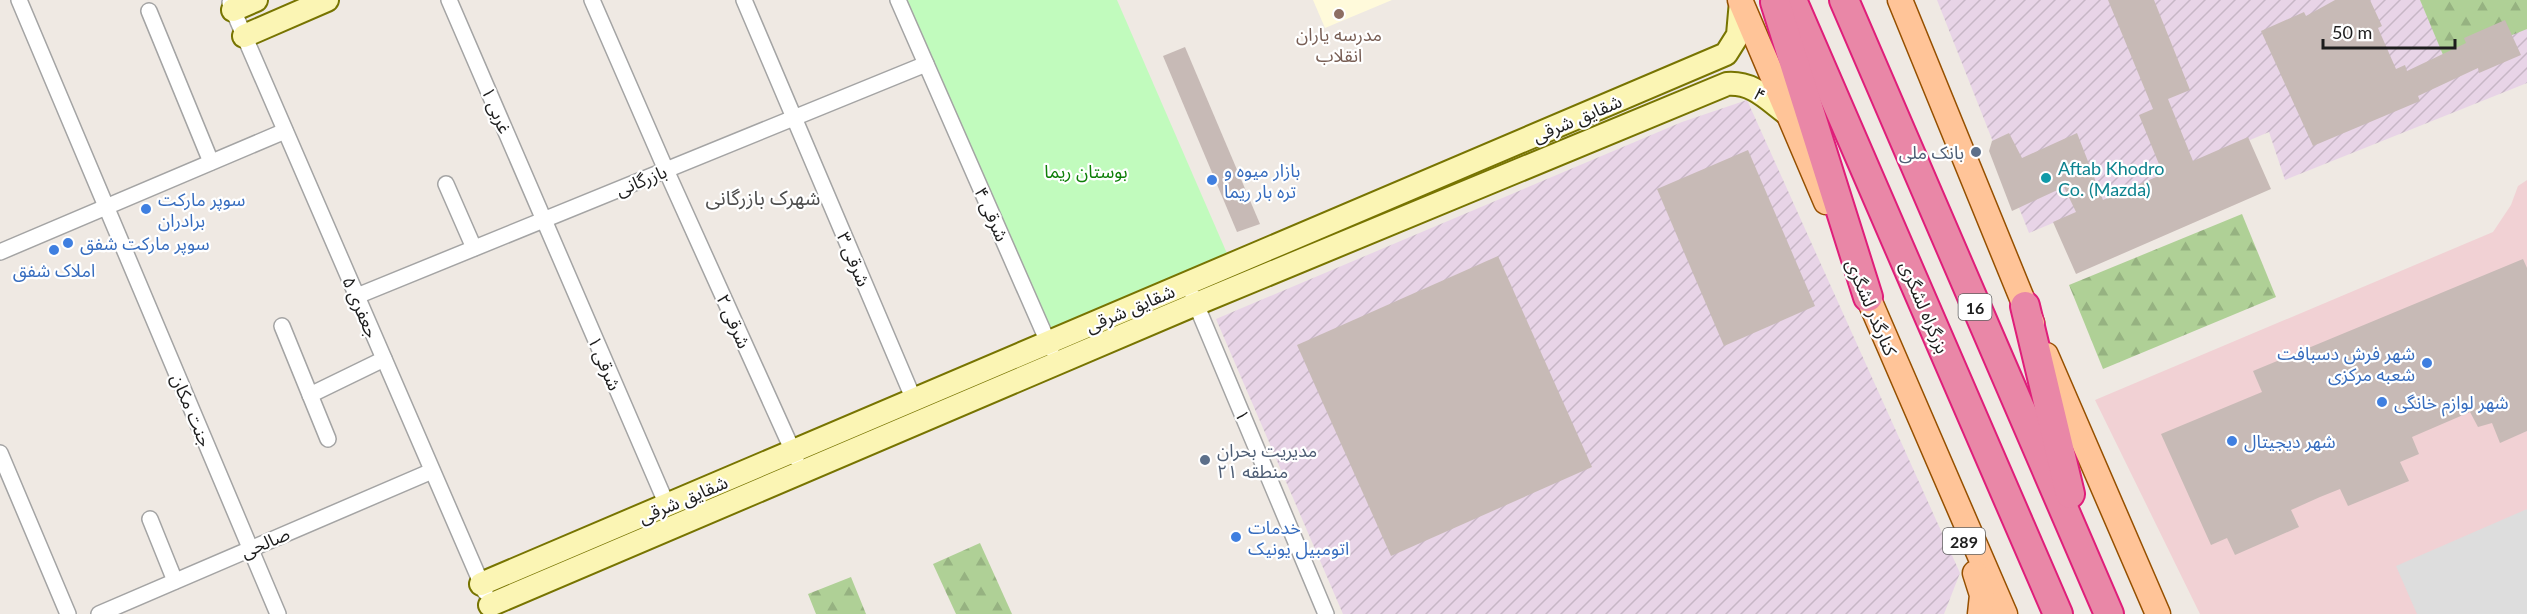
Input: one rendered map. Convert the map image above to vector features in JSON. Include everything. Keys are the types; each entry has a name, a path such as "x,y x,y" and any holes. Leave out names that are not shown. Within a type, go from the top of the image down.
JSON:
{"highway":[{"path":"1774,0 1868,297"},
{"name":"بزرگراه لشگری","path":"1792,0 2058,614"},
{"name":"16","path":"1844,0 2109,614"},
{"path":"2025,306 2089,572"}],"main road":[{"name":"کنارگذر لشگری","path":"1740,0 1940,468 2005,614"},
{"path":"1900,0 2025,306 2158,614"},
{"name":"289","path":"1940,468 1982,595 1980,614"}],"street":[{"name":"جنت مکان","path":"19,0 278,614"},
{"path":"231,5 256,0"},
{"path":"244,36 327,0"},
{"name":"۱ غربی","path":"449,0 544,220"},
{"name":"۲ شرقی","path":"592,0 798,462"},
{"name":"۳ شرقی","path":"744,0 914,400"},
{"name":"۴ شرقی","path":"898,0 1053,353"},
{"name":"شقایق شرقی","path":"488,601 798,462 1192,294 1726,54 1738,35 1740,0"},
{"name":"جعفری ۵","path":"231,5 488,601"},
{"path":"149,11 211,162"},
{"name":"بازرگانی","path":"357,296 926,64"},
{"name":"۴","path":"1727,84 1742,83 1756,90 1789,115"},
{"name":"شقایق شرقی","path":"1192,294 1727,84"},
{"path":"0,252 285,131"},
{"path":"446,184 474,248"},
{"name":"۱ شرقی","path":"544,220 667,505"},
{"name":"۱","path":"1192,294 1326,614"},
{"path":"282,326 328,439"},
{"name":"شقایق شرقی","path":"488,601 667,505 798,462 914,400 1053,353"},
{"path":"310,395 384,359"},
{"path":"0,453 6,486 68,614"},
{"name":"صالحی","path":"100,614 432,471"},
{"path":"150,519 175,581"}],"shaded area":[{"name":"مدرسه یاران انقلاب","path":"1313,0 1392,0 1325,28"},
{"path":"1937,0 2527,0 2527,83 2285,180 2269,132 2029,233"},
{"path":"1747,100 1960,573 1944,614 1343,614 1216,319 1682,122"},
{"path":"2527,180 2527,614 2200,614 2095,400 2493,232 2511,205 2518,186"},
{"path":"2527,509 2527,614 2417,614 2396,566"}],"green space":[{"name":"بوستان ریما","path":"907,0 1117,0 1229,258 1050,332"},
{"path":"2420,0 2527,0 2527,29 2446,62"},
{"path":"2242,214 2276,297 2103,369 2069,285"},
{"path":"980,543 1012,614 956,614 933,564"},
{"path":"851,577 866,614 816,614 808,594"}],"building":[{"path":"2108,0 2154,0 2190,90 2168,99 2193,161 2248,137 2271,189 2076,274 2053,222 2076,212 2064,187 2012,211 1989,151 1992,141 2009,133 2022,158 2077,133 2103,200 2163,174 2139,115 2153,109"},
{"path":"2335,0 2370,0 2382,26 2378,28 2396,69 2405,65 2407,71 2466,43 2464,38 2505,20 2521,55 2479,73 2478,68 2418,96 2420,101 2313,146 2261,31 2304,12 2306,16"},
{"path":"1185,47 1260,224 1237,232 1163,56"},
{"path":"1748,150 1815,306 1724,346 1657,189"},
{"path":"1498,256 1592,467 1391,556 1297,345"},
{"name":"شهر لوازم خانگی","path":"2523,259 2527,268 2527,431 2500,443 2492,423 2478,427 2470,412 2412,437 2419,454 2400,462 2409,481 2348,506 2340,489 2320,497 2291,510 2299,527 2235,555 2227,538 2211,545 2161,434 2262,392 2253,371"}],"place":[{"name":"مدرسه یاران انقلاب","path":"1339,14"},
{"name":"بانک ملی","path":"1976,152"},
{"name":"Aftab Khodro Co. (Mazda)","path":"2046,178"},
{"name":"بازار میوه و تره بار ریما","path":"1212,180"},
{"name":"سوپر مارکت برادران","path":"146,209"},
{"name":"سوپر مارکت شفق","path":"68,243"},
{"name":"املاک شفق","path":"54,250"},
{"name":"شهر فرش دسبافت شعبه مرکزی","path":"2427,363"},
{"name":"شهر لوازم خانگی","path":"2382,402"},
{"name":"شهر دیجیتال","path":"2232,441"},
{"name":"مدیریت بحران منطقه ۲۱","path":"1205,460"},
{"name":"خدمات اتومبیل یونیک","path":"1236,537"}],"district":[{"name":"شهرک بازرگانی","path":"763,197"}]}
